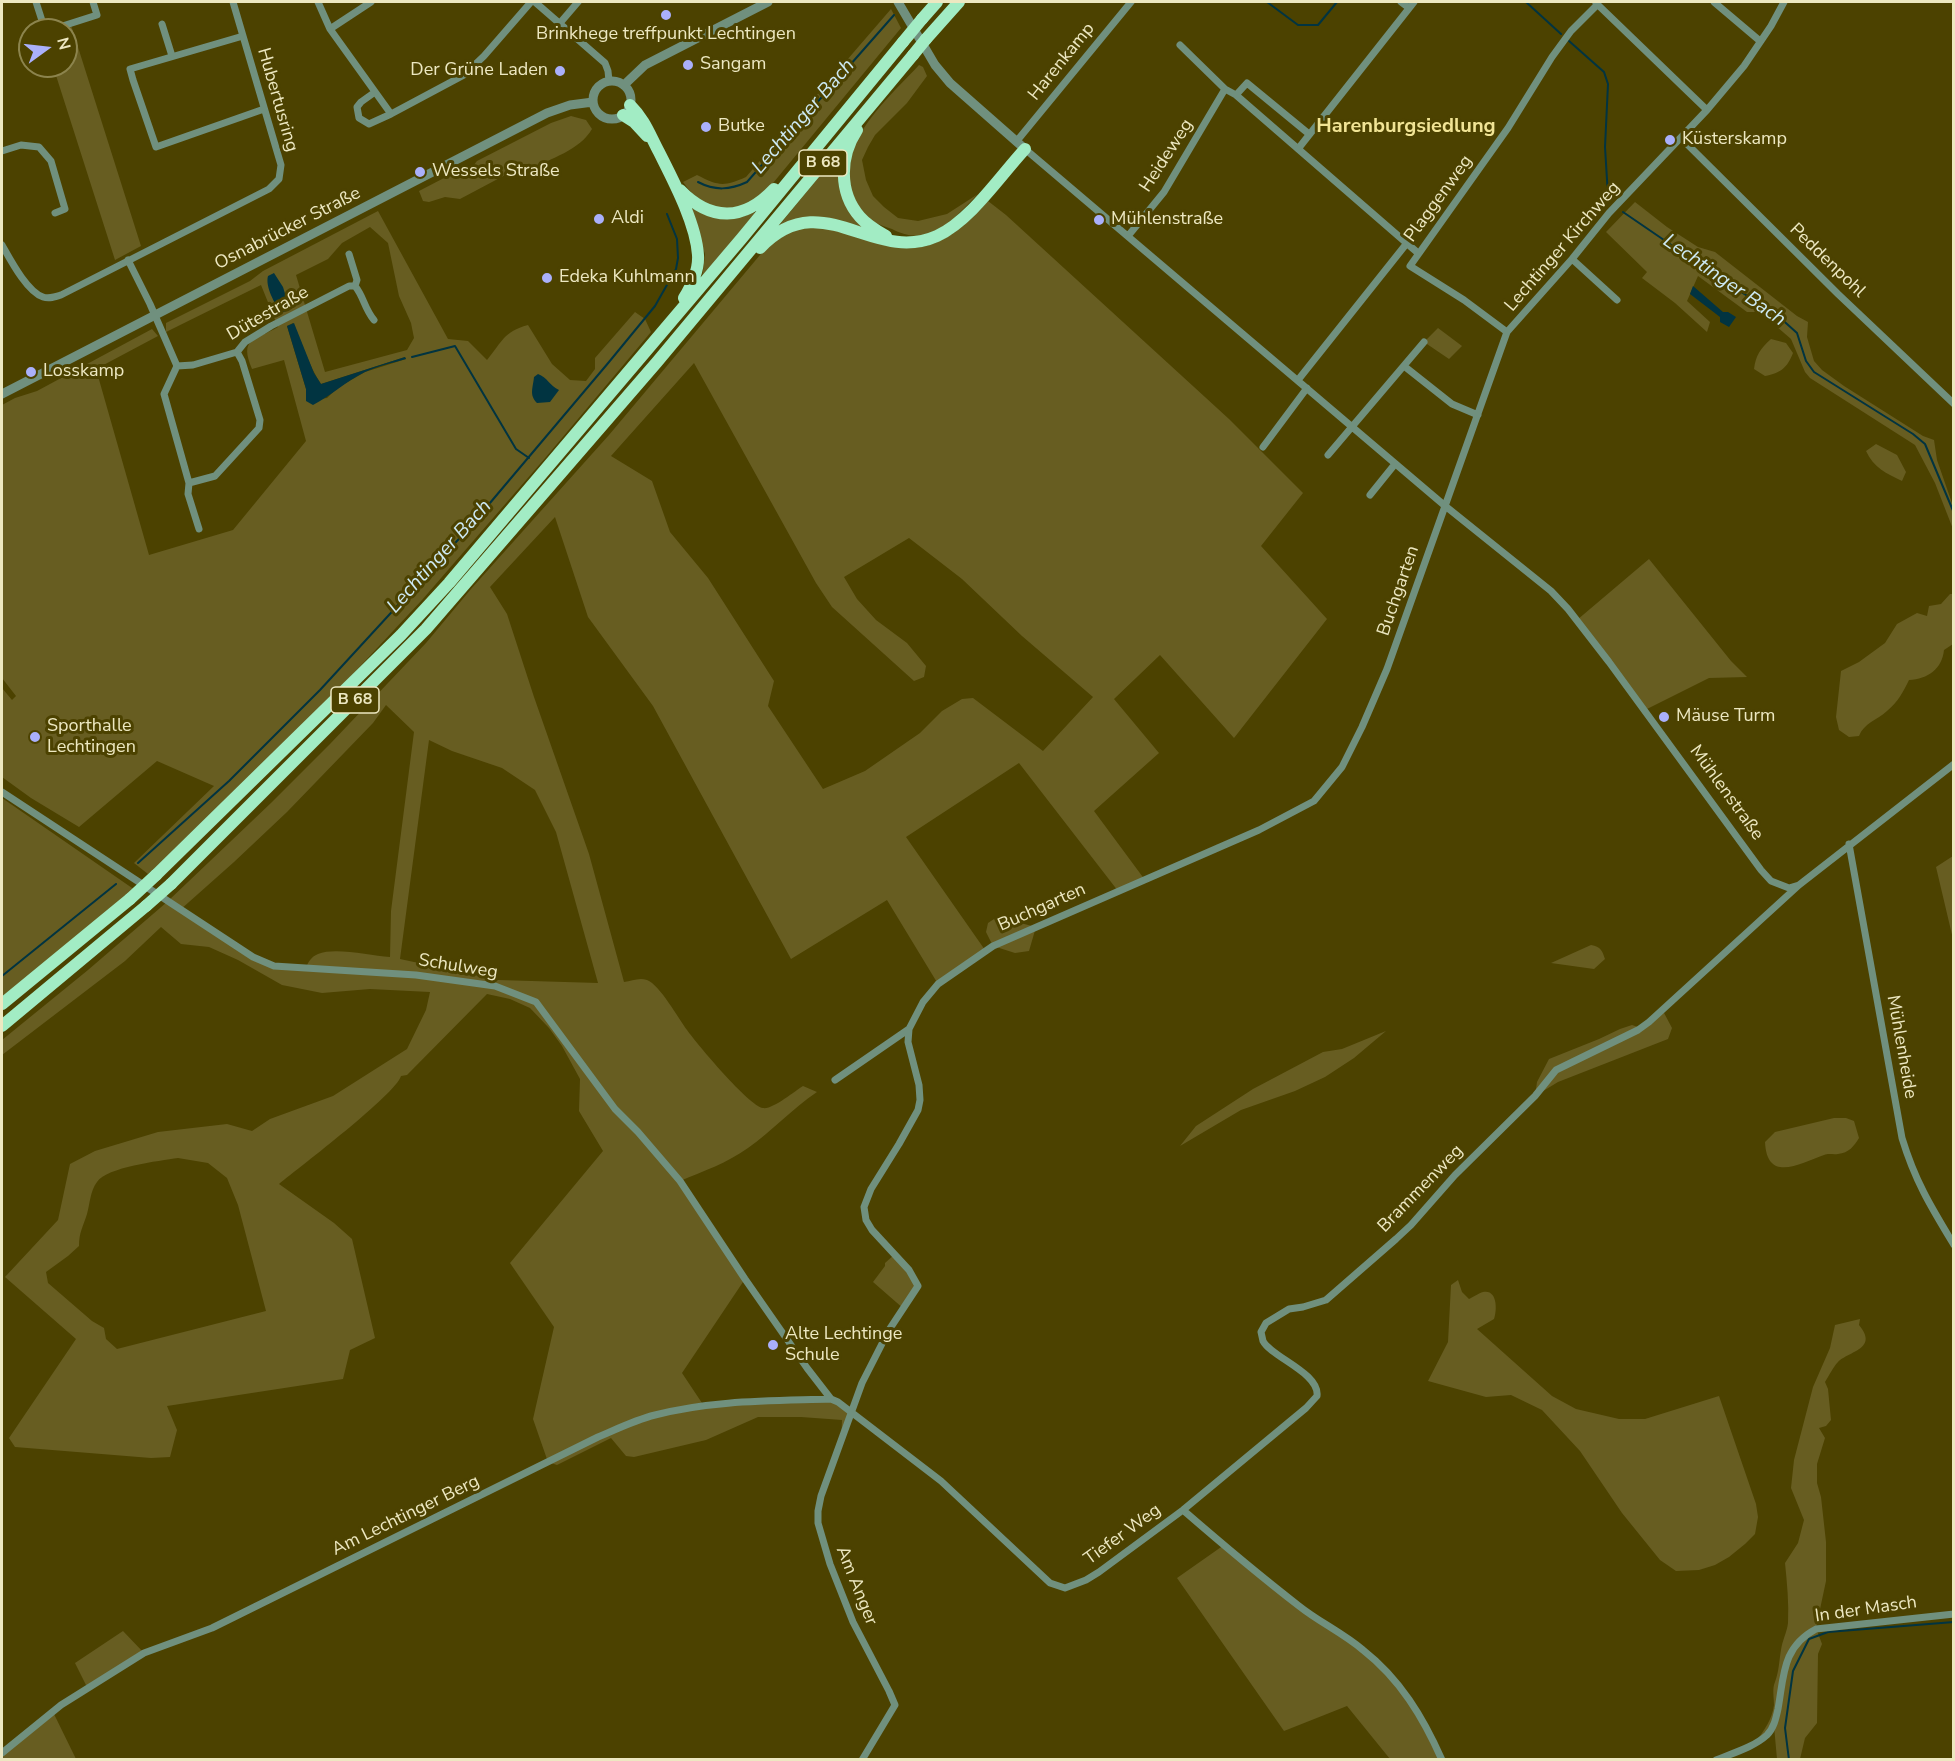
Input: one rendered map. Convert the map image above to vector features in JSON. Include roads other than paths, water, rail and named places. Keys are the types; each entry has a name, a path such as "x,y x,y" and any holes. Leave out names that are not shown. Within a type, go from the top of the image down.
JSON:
{"highway":[{"name":"B 68","path":"2,1004 156,875 401,635 495,530 652,345 937,2"},
{"name":"B 68","path":"2,1026 171,884 426,629 657,362 959,2"},
{"path":"892,240 872,228 851,204 846,189 844,161 851,140 911,64 912,56"},
{"path":"627,110 634,122 656,147 676,186 696,240 698,256 691,286 653,335 652,345"},
{"path":"734,269 745,263 768,239 798,223 823,222 871,237 910,242 923,240 946,231 965,216 1020,145"},
{"path":"676,186 688,199 700,206 722,214 730,214 759,204 778,185 790,180"}],"street":[{"path":"36,2 41,18"},
{"path":"78,21 97,15 93,2"},
{"name":"Hubertusring","path":"2,245 35,293 41,297 51,298 269,189 279,179 281,165 233,2"},
{"path":"318,2 330,28 391,114"},
{"path":"330,28 371,2"},
{"path":"375,92 357,107 358,118 369,124 464,75 484,56 531,2"},
{"path":"535,2 604,63 609,81"},
{"path":"560,23 578,2"},
{"path":"624,85 645,65 768,2"},
{"name":"Mühlenstraße","path":"898,2 935,65 950,83 1395,464 1551,591 1609,662 1771,882 1789,888 1799,885"},
{"name":"Harenkamp","path":"1020,145 1131,2"},
{"path":"1401,2 1409,8"},
{"path":"1298,149 1414,2"},
{"path":"1714,2 1760,41"},
{"name":"Lechtinger Kirchweg","path":"1444,505 1507,332 1572,259 1609,213 1707,110 1744,66 1784,2"},
{"path":"1596,3 1707,110"},
{"name":"Plaggenweg","path":"1507,332 1464,300 1410,266 1508,128 1552,57 1596,3"},
{"path":"162,24 172,56"},
{"path":"243,36 130,69 156,147 264,109"},
{"path":"1180,45 1225,89 1236,95 1418,253"},
{"path":"609,81 620,82 624,85 630,94 627,110 615,119 606,118 597,112 593,102 595,91 599,86 609,81"},
{"path":"1236,95 1247,83 1309,134"},
{"name":"Heideweg","path":"1128,236 1164,192 1225,89"},
{"name":"Osnabrücker Straße","path":"2,394 547,113 570,105 593,102"},
{"name":"Peddenpohl","path":"1681,138 1953,404"},
{"path":"2,151 21,145 39,147 51,161 65,209 55,213"},
{"name":"Plaggenweg","path":"1298,381 1407,243"},
{"path":"349,254 357,279 355,286 366,310 375,320"},
{"path":"1572,259 1617,300"},
{"path":"128,260 177,366 164,394 189,483 188,494 199,529"},
{"name":"Dütestraße","path":"177,366 193,365 237,352 245,342 271,326 349,286 355,286"},
{"path":"1328,455 1424,342"},
{"path":"189,483 215,476 259,428 260,420 242,361 237,352"},
{"path":"1404,366 1452,404 1478,415"},
{"path":"1263,447 1307,388"},
{"path":"1370,495 1395,464"},
{"name":"Buchgarten","path":"909,1029 923,1002 938,984 993,946 1259,830 1314,801 1342,767 1362,727 1402,627 1444,505"},
{"path":"1799,885 1953,764"},
{"name":"Schulweg","path":"2,792 253,957 274,966 416,975 495,987 536,1002 615,1109 680,1181 745,1279 831,1399"},
{"name":"Mühlenheide","path":"1849,844 1902,1138 1910,1166 1953,1245"},
{"name":"Brammenweg","path":"1182,1510 1306,1408 1317,1396 1317,1387 1304,1373 1264,1344 1261,1332 1266,1323 1289,1309 1310,1306 1329,1297 1411,1225 1455,1175 1535,1096 1556,1070 1638,1030 1649,1022 1799,885"},
{"path":"836,1080 909,1029"},
{"path":"851,1414 854,1402 876,1355 918,1286 909,1270 872,1230 866,1220 864,1207 871,1188 918,1110 919,1085 908,1042 909,1029"},
{"path":"831,1399 851,1414"},
{"name":"Am Lechtinger Berg","path":"2,1753 61,1704 144,1653 212,1628 598,1437 635,1421 676,1410 748,1402 831,1399"},
{"name":"Tiefer Weg","path":"851,1414 941,1481 1021,1557 1050,1583 1058,1587 1065,1588 1093,1576 1182,1510 1269,1583 1314,1618 1361,1648 1392,1675 1415,1706 1442,1760"},
{"name":"Am Anger","path":"851,1414 821,1496 818,1523 826,1554 845,1604 895,1705 862,1760"},
{"name":"In der Masch","path":"1716,1760 1756,1742 1774,1725 1784,1666 1798,1642 1807,1634 1816,1629 1953,1614"}],"water":[{"path":"274,273 283,287 290,310 280,313 267,280 268,276"},
{"path":"1693,286 1723,312 1736,317 1729,327 1720,322 1720,317 1690,294"},
{"path":"294,323 314,373 321,384 405,357 406,359 365,372 313,405 306,401 306,389 287,326"},
{"path":"538,374 559,390 550,402 537,403 533,397 534,377"}],"waterway":[{"name":"Lechtinger Bach","path":"1267,2 1298,25 1318,25 1337,2"},
{"name":"Lechtinger Bach","path":"1526,2 1561,34"},
{"name":"Lechtinger Bach","path":"698,182 710,187 722,188 735,187 747,182 894,15"},
{"name":"Lechtinger Bach","path":"1569,41 1604,72 1608,84 1605,147 1608,196 1611,201"},
{"name":"Lechtinger Bach","path":"1623,212 1777,315 1797,333 1806,361 1814,372 1913,434 1925,444 1954,513"},
{"name":"Lechtinger Bach","path":"138,863 229,781 320,690 468,529 655,306 676,269 678,258 677,239 667,214"},
{"path":"412,357 455,346 516,449 529,458"},
{"path":"2,976 116,884"},
{"name":"Lechtinger Bach","path":"1789,1760 1785,1728 1793,1671 1809,1639 1828,1632 1954,1622"}],"place":[{"name":"Brinkhege treffpunkt Lechtingen","path":"666,15"},
{"name":"Sangam","path":"688,65"},
{"name":"Der Grüne Laden","path":"560,71"},
{"name":"Butke","path":"706,127"},
{"name":"Küsterskamp","path":"1670,140"},
{"name":"Wessels Straße","path":"420,172"},
{"name":"Aldi","path":"599,219"},
{"name":"Mühlenstraße","path":"1099,220"},
{"name":"Edeka Kuhlmann","path":"547,278"},
{"name":"Losskamp","path":"31,372"},
{"name":"Mäuse Turm","path":"1664,717"},
{"name":"Sporthalle Lechtingen","path":"35,737"},
{"name":"Alte Lechtinge Schule","path":"773,1345"}],"district":[{"name":"Harenburgsiedlung","path":"1406,127"}]}
